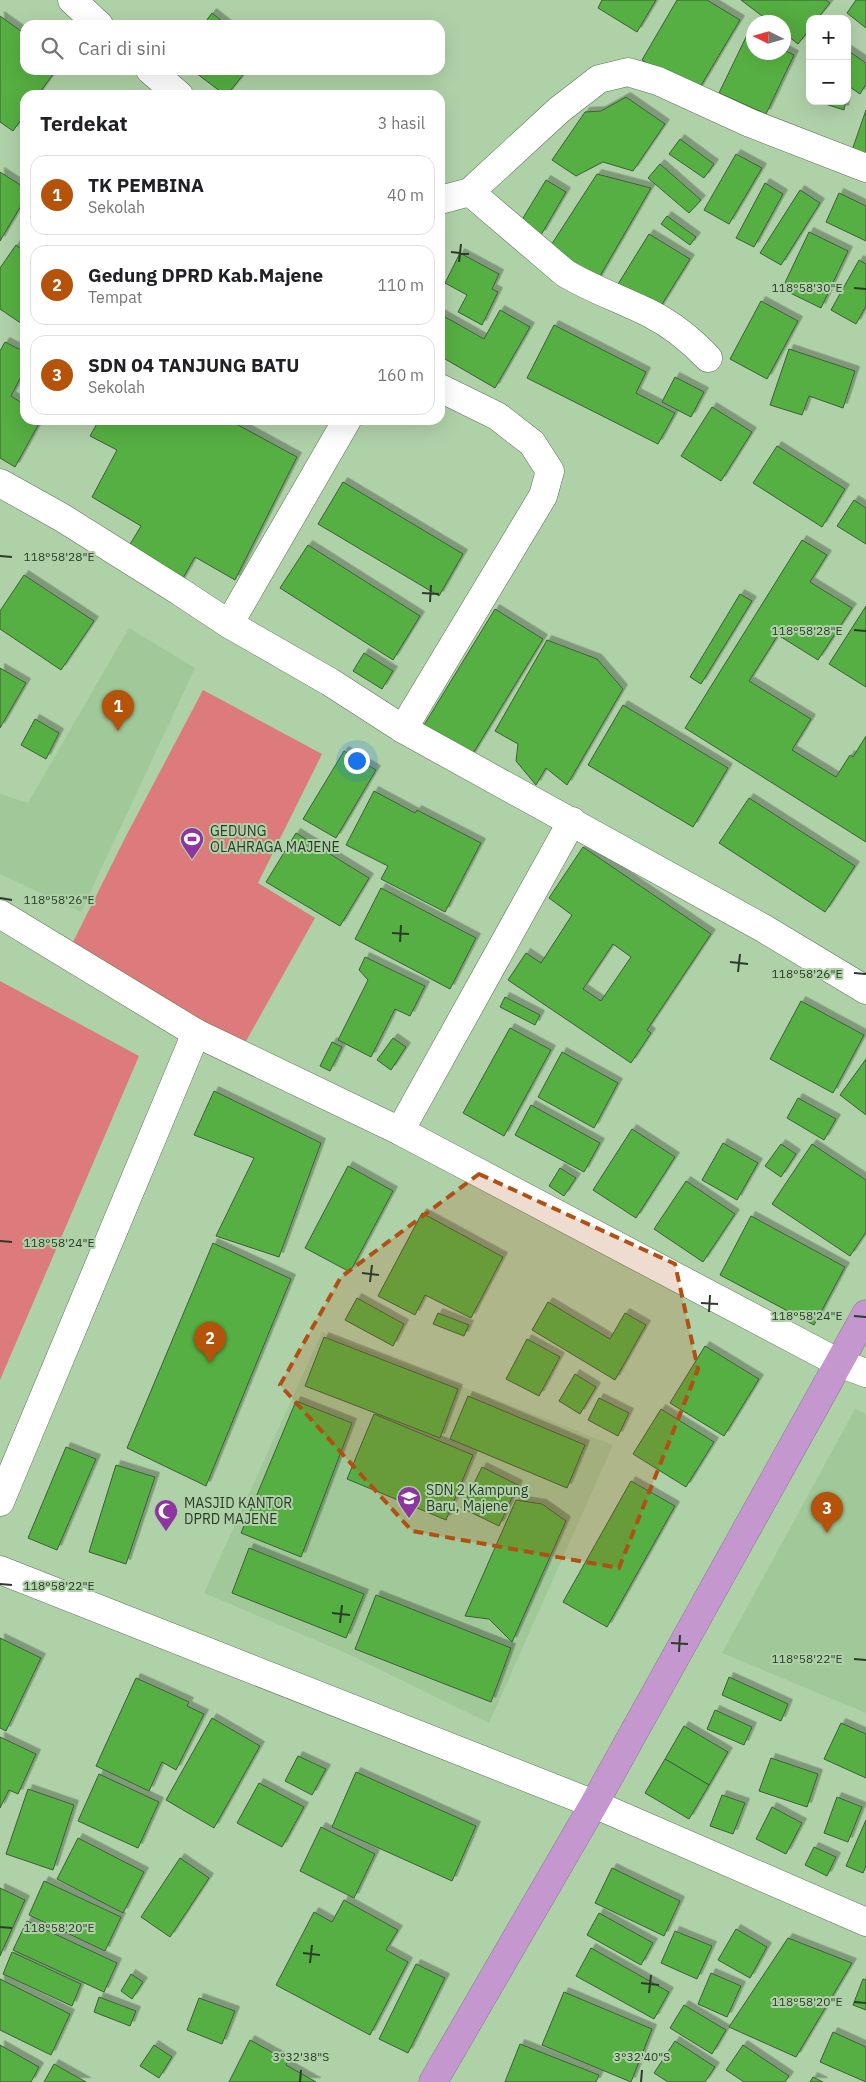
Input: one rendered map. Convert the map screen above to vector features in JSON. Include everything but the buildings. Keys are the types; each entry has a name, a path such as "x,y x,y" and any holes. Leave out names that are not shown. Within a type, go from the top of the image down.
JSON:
{"highway":[{"path":"433,2082 594,1804 866,1314"}],"street":[{"path":"72,0 94,20"},
{"path":"445,199 470,192 559,110 599,79 628,72 658,81 750,123 866,168"},
{"path":"156,75 173,90"},
{"path":"470,192 565,273 578,281 650,314 674,328 696,345 708,358"},
{"path":"402,729 543,496 550,471 532,443 498,416 445,390"},
{"path":"229,624 344,425"},
{"path":"0,483 61,517 229,624 330,682 402,729 764,928 866,990"},
{"path":"400,1131 572,821"},
{"path":"0,914 196,1033 400,1131 839,1363 866,1373"},
{"path":"0,1502 196,1033"},
{"path":"0,1570 594,1804 866,1922"}],"highlighted area":[{"path":"479,1174 675,1264 698,1369 619,1568 412,1531 280,1385 341,1277"}],"shaded area":[{"path":"129,628 195,668 81,912 0,874 0,794 28,803"},
{"name":"GEDUNG OLAHRAGA MAJENE","path":"203,690 322,754 258,883 315,918 241,1050 69,950 126,836"},
{"path":"0,981 139,1056 0,1380"},
{"name":"SDN 2 Kampung Baru, Majene","path":"322,1332 613,1445 489,1723 346,1653 204,1593"},
{"path":"855,1409 866,1414 866,1713 722,1653"}],"place":[{"name":"TK PEMBINA","path":"118,731"},
{"name":"GEDUNG OLAHRAGA MAJENE","path":"192,860"},
{"name":"Gedung DPRD Kab.Majene","path":"210,1363"},
{"name":"SDN 2 Kampung Baru, Majene","path":"409,1519"},
{"name":"MASJID KANTOR DPRD MAJENE","path":"166,1532"},
{"name":"SDN 04 TANJUNG BATU","path":"827,1533"}]}
